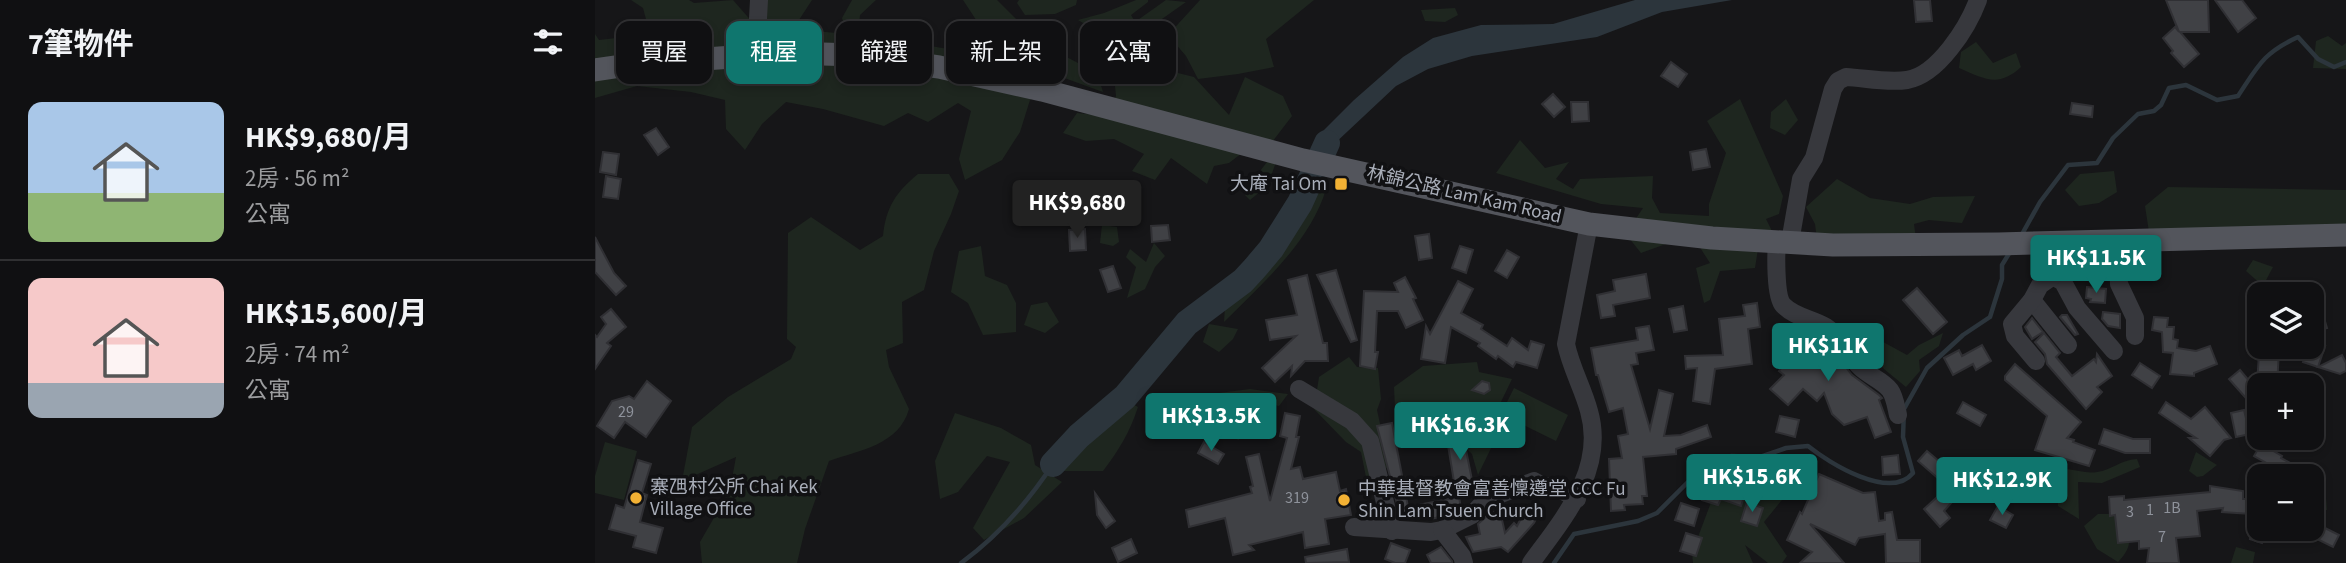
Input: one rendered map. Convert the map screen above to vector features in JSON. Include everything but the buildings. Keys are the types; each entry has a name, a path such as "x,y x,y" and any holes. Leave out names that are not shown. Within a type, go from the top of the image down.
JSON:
{"main road":[{"name":"林錦公路 Lam Kam Road","path":"822,54 855,55 944,68 1051,93 1303,160 1589,224 1712,238 1833,245 1998,244 2346,235"},
{"name":"林錦公路 Lam Kam Road","path":"595,70 726,57"}],"street":[{"path":"758,21 759,0"},
{"path":"1898,415 1891,391 1862,370 1842,341 1828,328 1794,313 1783,305 1779,294 1777,269 1801,179 1814,158 1837,81 1846,77 1905,80 1920,75 1951,48 1971,18 1978,0"},
{"path":"1531,563 1577,499 1590,459 1590,414 1569,360 1566,344 1589,224"},
{"path":"2117,240 2119,284 2135,318 2135,336"},
{"path":"2045,242 2053,276 2063,282 2077,307 2114,351"},
{"path":"2036,360 2012,330 2015,319 2032,300 2040,285 2053,276"},
{"path":"2032,300 2068,345"},
{"path":"1299,388 1352,421 1370,441 1392,531"},
{"path":"1354,527 1392,531 1442,530 1472,515 1486,500 1534,481 1543,486 1556,487 1577,499"},
{"path":"1442,530 1462,556 1464,563"}],"shaded area":[{"path":"631,0 689,0 694,3 733,0 751,21 726,21 726,84 822,84 822,32 836,33 836,84 932,84 932,46 946,48 946,84 1049,84 1030,100 1020,132 1002,160 965,180 959,159 971,111 958,103 928,122 908,113 884,126 786,102 762,124 745,150 726,129 725,100 691,92 637,86 595,98 595,34 599,40 616,38 616,84 712,84 712,21 646,21 643,8"},
{"path":"765,0 812,0 798,21 755,21"},
{"path":"852,0 876,0 860,15 859,21 843,21 842,18"},
{"path":"963,0 997,0 1018,21 977,21"},
{"path":"1019,0 1077,0 1076,5 1055,14 1025,15 1017,3"},
{"path":"1136,0 1148,0 1131,15 1134,21 1078,20"},
{"path":"1166,0 1186,2 1159,21 1136,21"},
{"path":"1200,0 1314,0 1266,39 1274,67 1238,74 1198,79 1186,56 1176,44 1176,26"},
{"path":"1635,0 1732,0 1662,12 1597,37 1472,56 1428,69 1396,86 1332,146 1323,151 1316,146 1319,135 1354,100 1403,57 1433,38 1481,25 1553,24"},
{"path":"1455,8 1458,15 1445,22 1425,21 1421,10"},
{"path":"2328,36 2342,46 2346,43 2346,69 2313,68 2316,41"},
{"path":"1976,42 1993,63 2016,53 2021,67 2013,74 1998,79 1984,78 1959,68 1961,52"},
{"path":"1066,57 1080,64 1080,84 1066,79"},
{"path":"1176,72 1194,77 1229,115 1245,77 1283,96 1292,116 1269,146 1242,153 1229,163 1214,166 1207,184 1171,158 1155,180 1132,171 1144,154 1114,139 1086,141 1063,133 1077,113 1107,116 1116,96 1115,84 1176,84"},
{"path":"1081,84 1100,84 1103,92"},
{"path":"1740,99 1783,196 1779,214 1766,219 1774,235 1758,249 1755,268 1720,271 1710,300 1704,303 1696,268 1710,263 1699,246 1677,240 1641,253 1629,238 1633,223 1643,208 1601,204 1496,173 1520,140 1545,168 1569,162 1556,179 1573,189 1580,179 1653,176 1652,198 1660,213 1709,216 1709,204 1726,153 1707,121"},
{"path":"1786,99 1798,120 1785,135 1770,128 1771,112"},
{"path":"1270,158 1277,159 1268,185 1250,200 1245,195"},
{"path":"2114,171 2117,192 2099,203 2079,206 2065,190 2080,174"},
{"path":"918,174 949,174 959,191 934,251 924,290 902,302 903,343 886,350 889,367 909,409 904,421 897,431 877,444 829,461 805,529 797,563 702,563 700,542 730,490 736,457 682,481 692,427 728,397 791,359 796,347 787,339 788,233 811,217 860,250 883,236 893,201"},
{"path":"1837,179 1870,198 1910,204 1933,197 1975,196 1962,223 1929,220 1914,224 1916,239 1817,239 1815,224 1806,207"},
{"path":"1318,185 1326,189 1319,208 1297,244 1284,261 1224,322 1225,307 1251,288"},
{"path":"2168,187 2346,190 2346,245 2149,232 2145,206"},
{"path":"1136,189 1139,203 1127,211 1110,213 1106,197"},
{"path":"1102,225 1117,227 1119,242 1113,246 1100,243"},
{"path":"1154,243 1165,256 1155,267 1145,289 1127,298 1136,267 1126,257 1130,249 1146,262"},
{"path":"981,246 985,276 1007,285 1016,303 1016,332 983,335 968,303 951,292 959,251"},
{"path":"2253,260 2273,267 2265,282 2258,282 2246,271"},
{"path":"1047,302 1059,322 1045,333 1024,325 1031,305"},
{"path":"1209,324 1238,329 1233,339 1219,352 1203,342"},
{"path":"1863,331 1907,355 1919,345 1943,333 1939,346 1919,360 1920,371 1906,387 1884,369 1859,339"},
{"path":"1349,357 1357,367 1378,368 1381,399 1377,410 1389,464 1370,497 1361,452 1346,442 1314,409 1319,377"},
{"path":"1477,362 1479,372 1512,379 1498,408 1485,404 1493,444 1478,475 1472,454 1459,441 1468,419 1453,423 1456,403 1416,408 1414,403 1395,409 1394,387 1423,366"},
{"path":"1514,388 1568,415 1556,441 1501,414"},
{"path":"1250,389 1288,394 1279,406 1247,400 1224,406 1240,428 1239,440 1196,426 1193,410 1211,394"},
{"path":"1129,402 1138,407 1135,416 1103,471 1062,471 1106,418"},
{"path":"955,413 1001,428 1031,445 1035,465 1062,482 1024,518 984,540 973,528 1010,462 987,456 958,492 940,499 935,461"},
{"path":"605,442 637,451 624,500 595,493 595,476"},
{"path":"2196,452 2217,465 2203,476 2197,477 2189,471"},
{"path":"2137,459 2140,467 2102,483 2078,482 2079,519 2058,506 2058,493 2067,469 2097,472"},
{"path":"1786,463 1801,487 1786,495 1764,522 1787,556 1782,563 1768,563 1745,545 1753,563 1693,563 1692,553 1713,497 1749,494"},
{"path":"2324,496 2326,497 2327,510 2324,510"},
{"path":"2098,514 2119,514 2126,527 2129,544 2118,562 2097,549 2084,526"},
{"path":"2236,547 2255,552 2253,563 2231,563"}],"waterway":[{"path":"2021,236 2040,202 2068,165 2097,163 2113,138 2138,114 2154,111 2161,105 2169,88 2186,85 2217,100 2238,96 2269,55 2298,37 2318,59 2334,67 2346,62"},
{"path":"1053,464 1079,436 1125,397 1187,323 1243,281 1255,268 1271,249 1300,203 1327,143"},
{"path":"1554,563 1574,534 1638,521 1657,513 1703,467 1731,456 1760,457 1786,448 1808,446 1860,476 1890,483 1903,481 1913,473 1903,437 1904,409 1927,368 1963,335 1990,317 2002,279 2002,265 2010,252"},
{"path":"961,563 1011,518 1053,464"}],"place":[{"name":"大庵 Tai Om","path":"1341,184"},
{"name":"寨乪村公所 Chai Kek Village Office","path":"636,498"},
{"name":"中華基督教會富善懍遵堂 CCC Fu Shin Lam Tsuen Church","path":"1344,500"}]}
